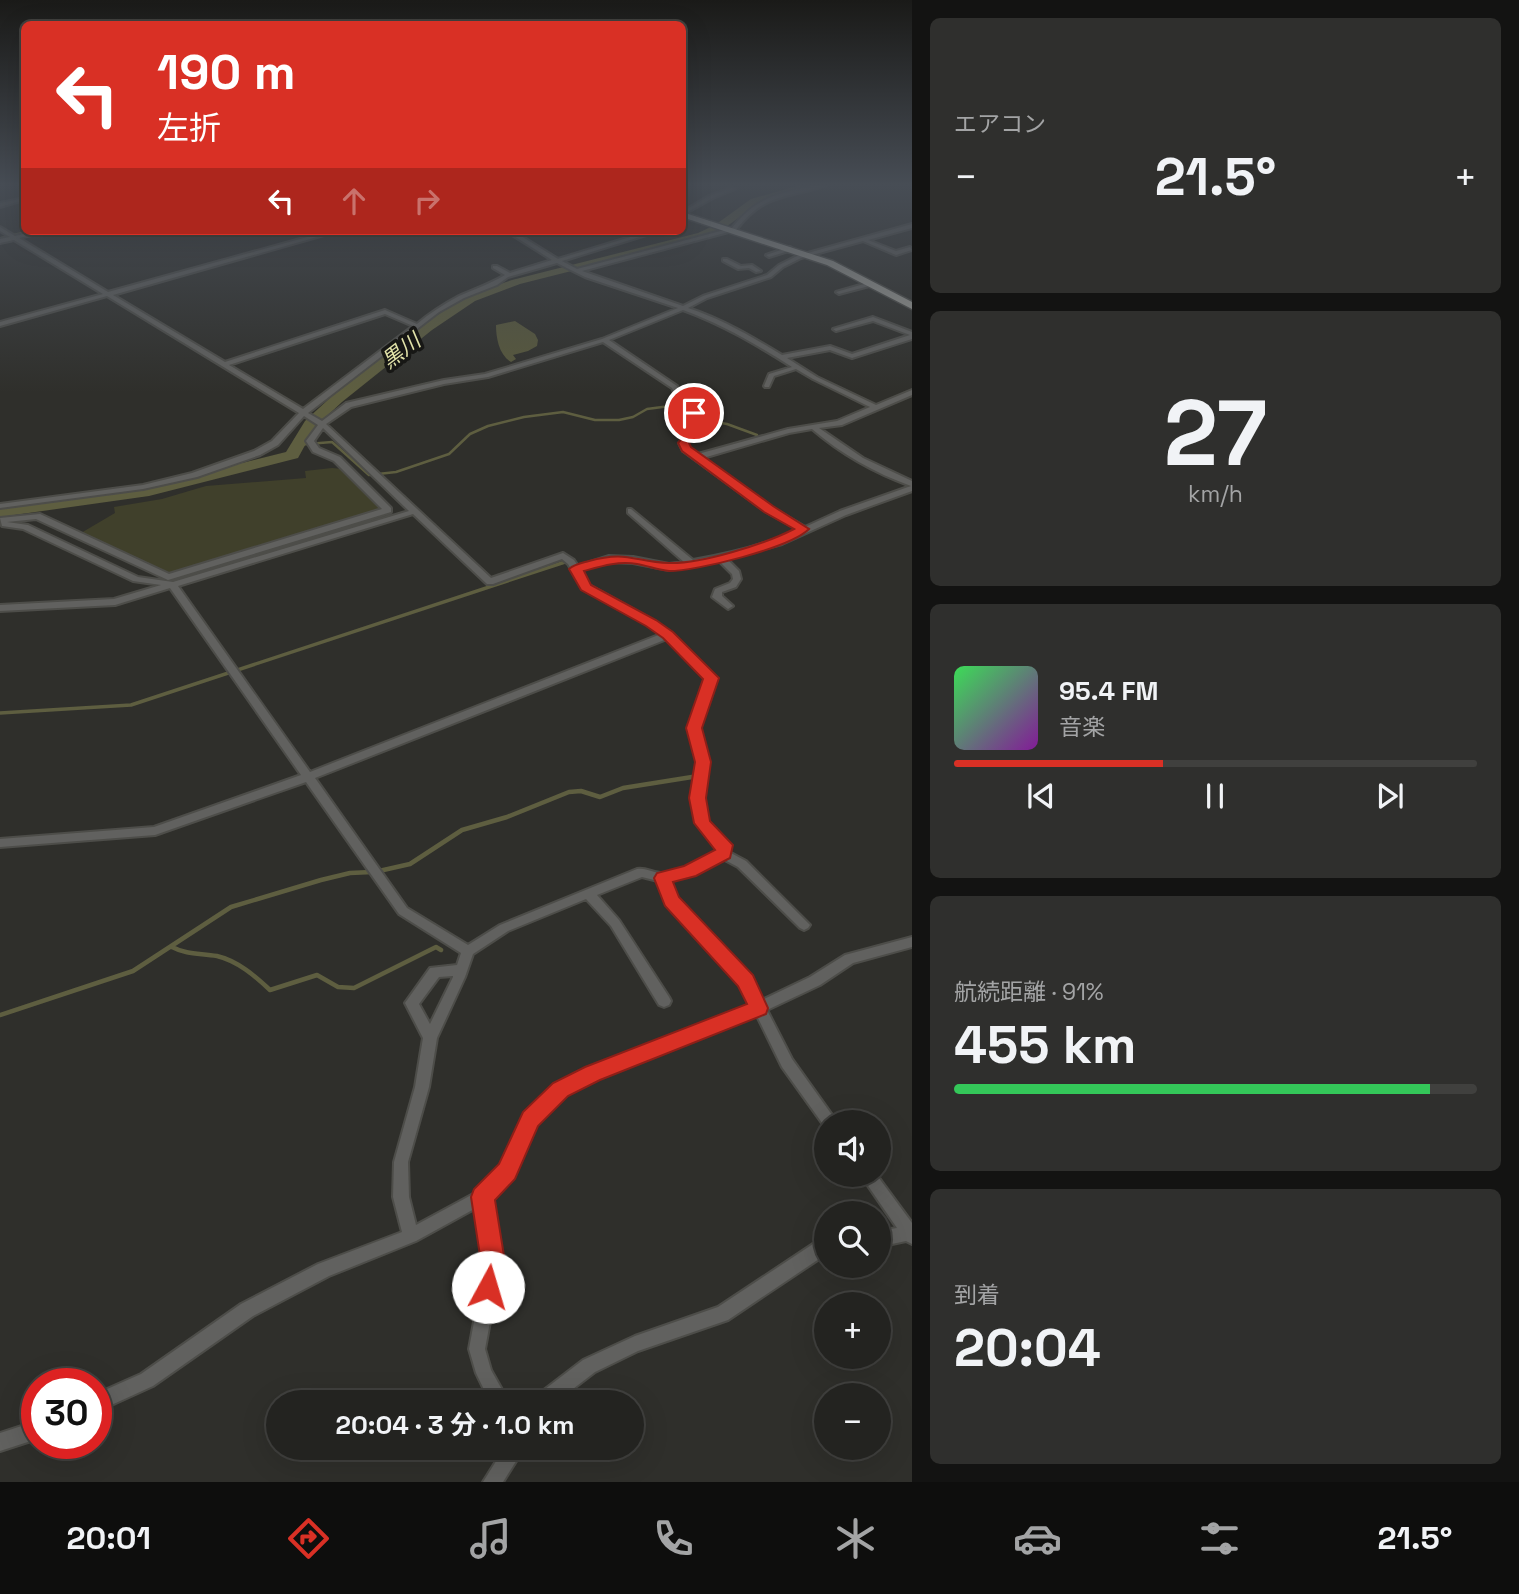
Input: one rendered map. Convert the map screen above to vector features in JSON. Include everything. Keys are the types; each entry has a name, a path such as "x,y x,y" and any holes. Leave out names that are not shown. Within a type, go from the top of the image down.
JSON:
{"highway":[{"path":"808,255 836,266 912,306"}],"street":[{"path":"41,254 322,424 490,582 563,556 576,569 586,587 668,635 711,678 694,728 703,762 697,798 702,823 724,845 723,854"},
{"path":"0,324 252,254"},
{"path":"545,254 575,271 726,325 875,407"},
{"path":"0,506 130,489 194,475 266,448 275,443 303,413 437,311 510,275 581,254"},
{"path":"575,271 636,254"},
{"path":"0,523 37,516 168,577 388,510 337,459 316,450 310,441 322,424 349,405 444,382 486,376 604,340 725,289 769,276 787,263 808,255"},
{"path":"725,260 740,268 750,267 758,271"},
{"path":"496,269 510,275"},
{"path":"839,292 871,284"},
{"path":"223,365 384,312 417,326"},
{"path":"836,329 873,319 912,336"},
{"path":"782,357 830,348 852,356 912,336"},
{"path":"604,340 675,387 680,401 694,413 697,420 697,427 683,443 768,509 803,529"},
{"path":"767,386 771,375 797,366"},
{"path":"698,457 788,431 839,423 912,392"},
{"path":"813,427 862,461 912,486"},
{"path":"576,569 609,559 633,560 668,567 721,558 779,542 803,529 912,486"},
{"path":"0,608 115,601 413,512"},
{"path":"631,512 691,564"},
{"path":"0,523 25,527 136,579 172,584 403,911 468,951"},
{"path":"721,558 736,573 737,579 718,592 717,597 728,606"},
{"path":"0,843 155,831 308,776 668,635"},
{"path":"411,1236 401,1197 401,1162 422,1087 430,1038 468,951 504,928 641,872 663,878 689,871 723,854"},
{"path":"723,854 742,864 804,925"},
{"path":"663,878 671,901 746,981 787,1062 821,1110"},
{"path":"588,894 615,923 664,1001"},
{"path":"112,1396 147,1380 247,1310 324,1269 411,1236 482,1197 507,1172 530,1119 561,1089 593,1073 758,1008 815,981 849,959 912,942"},
{"path":"430,1038 412,1003 435,972 461,970"},
{"path":"876,1187 911,1235 891,1237"},
{"path":"482,1197 493,1262 477,1349 484,1374 493,1390"},
{"path":"558,1390 589,1366 635,1343 722,1314 814,1254"},
{"path":"1,1437 21,1433"},
{"path":"492,1482 507,1460"}],"green space":[{"path":"515,321 535,334 538,340 537,346 513,355 516,359 511,362 501,351 496,325"},
{"path":"342,469 382,510 168,575 81,533 115,513 114,507 162,499 206,486 306,478 305,471"}],"waterway":[{"name":"黒川","path":"0,512 149,491 293,455 296,445 310,424 337,399 428,327 471,298 516,282 626,254"},
{"path":"296,445 332,442 369,475 396,472 449,454 470,434 488,426 524,417 563,412 595,420 619,420 633,417 647,409 670,406 692,418 727,424 757,435"},
{"path":"0,713 131,705 565,562"},
{"path":"379,871 410,864 462,830 507,817 569,792 581,791 600,797 623,788 692,777"},
{"path":"0,1015 133,971 231,907 321,880 350,873 372,872"},
{"path":"172,947 232,961 270,990 317,975 338,987 354,988 436,947 441,950"}],"route":[{"path":"488,1287 493,1262 482,1197 507,1172 530,1119 561,1089 593,1073 758,1008 746,981 671,901 663,878 689,871 723,854 724,845 715,833 702,823 697,798 703,762 694,728 711,678 668,635 586,587 576,569 609,559 633,560 668,567 701,563 779,542 803,529 768,509 687,449 683,443 697,427 694,413"}]}
